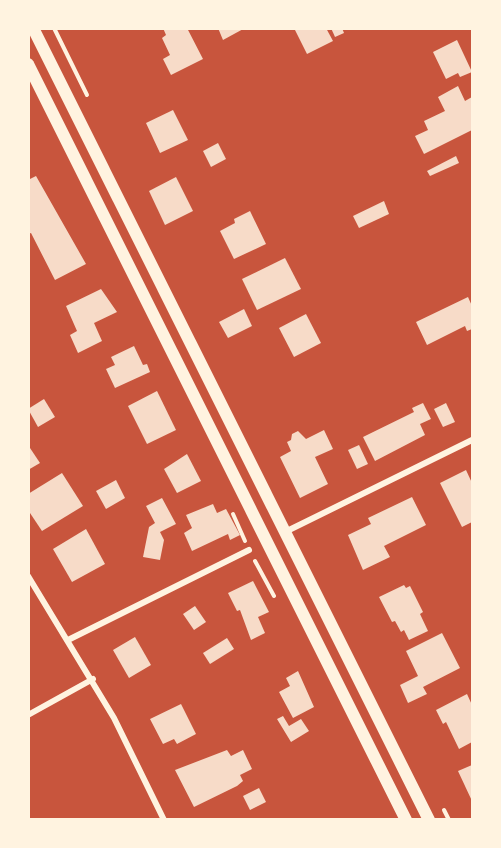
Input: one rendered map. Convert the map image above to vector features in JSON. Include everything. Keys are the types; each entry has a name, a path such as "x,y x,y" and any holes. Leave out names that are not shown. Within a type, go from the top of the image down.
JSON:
{"main road":[{"path":"33,28 287,531 429,819"},
{"path":"28,64 406,819"}],"street":[{"path":"287,531 472,440"},
{"path":"68,640 249,550"},
{"path":"28,576 93,680 164,819"},
{"path":"28,715 93,680"}],"building":[{"path":"163,28 187,28 203,59 171,75 163,59 170,55 162,38 166,35"},
{"path":"218,28 245,28 223,40"},
{"path":"326,28 333,41 307,54 295,30"},
{"path":"331,28 342,28 344,33 335,37"},
{"path":"457,40 472,72 460,77 458,73 446,79 433,52"},
{"path":"458,86 465,101 472,97 472,130 424,154 415,136 428,130 424,121 445,111 438,97"},
{"path":"173,110 188,140 160,153 146,123"},
{"path":"218,143 226,159 211,167 203,151"},
{"path":"456,156 459,163 430,176 427,171"},
{"path":"36,176 86,264 55,280 31,233 28,234 28,180"},
{"path":"176,177 193,211 165,225 149,191"},
{"path":"384,201 389,214 359,228 353,216"},
{"path":"250,211 266,244 234,259 220,231 235,223 234,219"},
{"path":"285,258 301,289 257,310 242,279"},
{"path":"101,289 117,312 94,323 102,341 78,353 70,335 77,331 66,306"},
{"path":"468,297 472,306 472,329 467,331 465,326 427,345 416,322"},
{"path":"244,309 252,326 228,338 219,322"},
{"path":"306,314 321,343 294,357 279,328"},
{"path":"134,346 143,365 147,364 150,372 115,388 106,369 115,365 111,357"},
{"path":"157,391 176,430 147,444 128,406"},
{"path":"44,399 55,417 38,427 28,409"},
{"path":"423,403 431,419 420,424 425,435 375,461 363,437 414,412 412,408"},
{"path":"446,403 455,422 443,427 434,409"},
{"path":"324,430 333,449 315,457 328,484 300,498 280,457 291,451 287,442 291,440 292,434 298,431 306,439"},
{"path":"28,445 40,463 28,470"},
{"path":"359,445 368,464 357,469 348,450"},
{"path":"187,454 201,481 177,493 164,469"},
{"path":"466,470 472,483 472,522 462,527 440,483"},
{"path":"62,473 83,506 42,531 28,510 28,494"},
{"path":"116,480 125,498 106,509 96,491"},
{"path":"412,497 426,525 384,546 390,557 363,570 348,535 371,524 368,518"},
{"path":"162,498 176,524 160,532 164,540 160,560 143,557 149,527 155,523 146,506"},
{"path":"213,504 217,513 226,509 240,535 230,540 228,534 192,551 184,533 192,528 186,515"},
{"path":"86,529 105,564 72,582 53,549"},
{"path":"253,581 269,612 258,617 265,633 251,640 240,610 237,611 228,593"},
{"path":"404,585 406,588 410,586 423,612 420,614 428,631 409,640 404,630 401,632 395,621 392,622 379,597"},
{"path":"195,606 206,622 194,630 183,614"},
{"path":"442,633 460,668 423,687 427,694 408,703 400,685 418,676 406,651"},
{"path":"135,637 151,665 129,678 113,650"},
{"path":"227,638 234,649 210,664 203,653"},
{"path":"298,671 314,707 293,718 279,692 290,686 286,678"},
{"path":"467,694 472,705 472,742 459,749 446,722 443,724 436,710"},
{"path":"181,704 196,734 177,744 174,739 163,744 150,719"},
{"path":"283,716 289,726 301,719 309,731 291,742 277,719"},
{"path":"227,750 231,756 243,750 252,769 240,775 243,781 237,786 194,807 175,770"},
{"path":"472,765 472,801 458,771"},
{"path":"259,788 266,802 250,810 243,796"}]}
